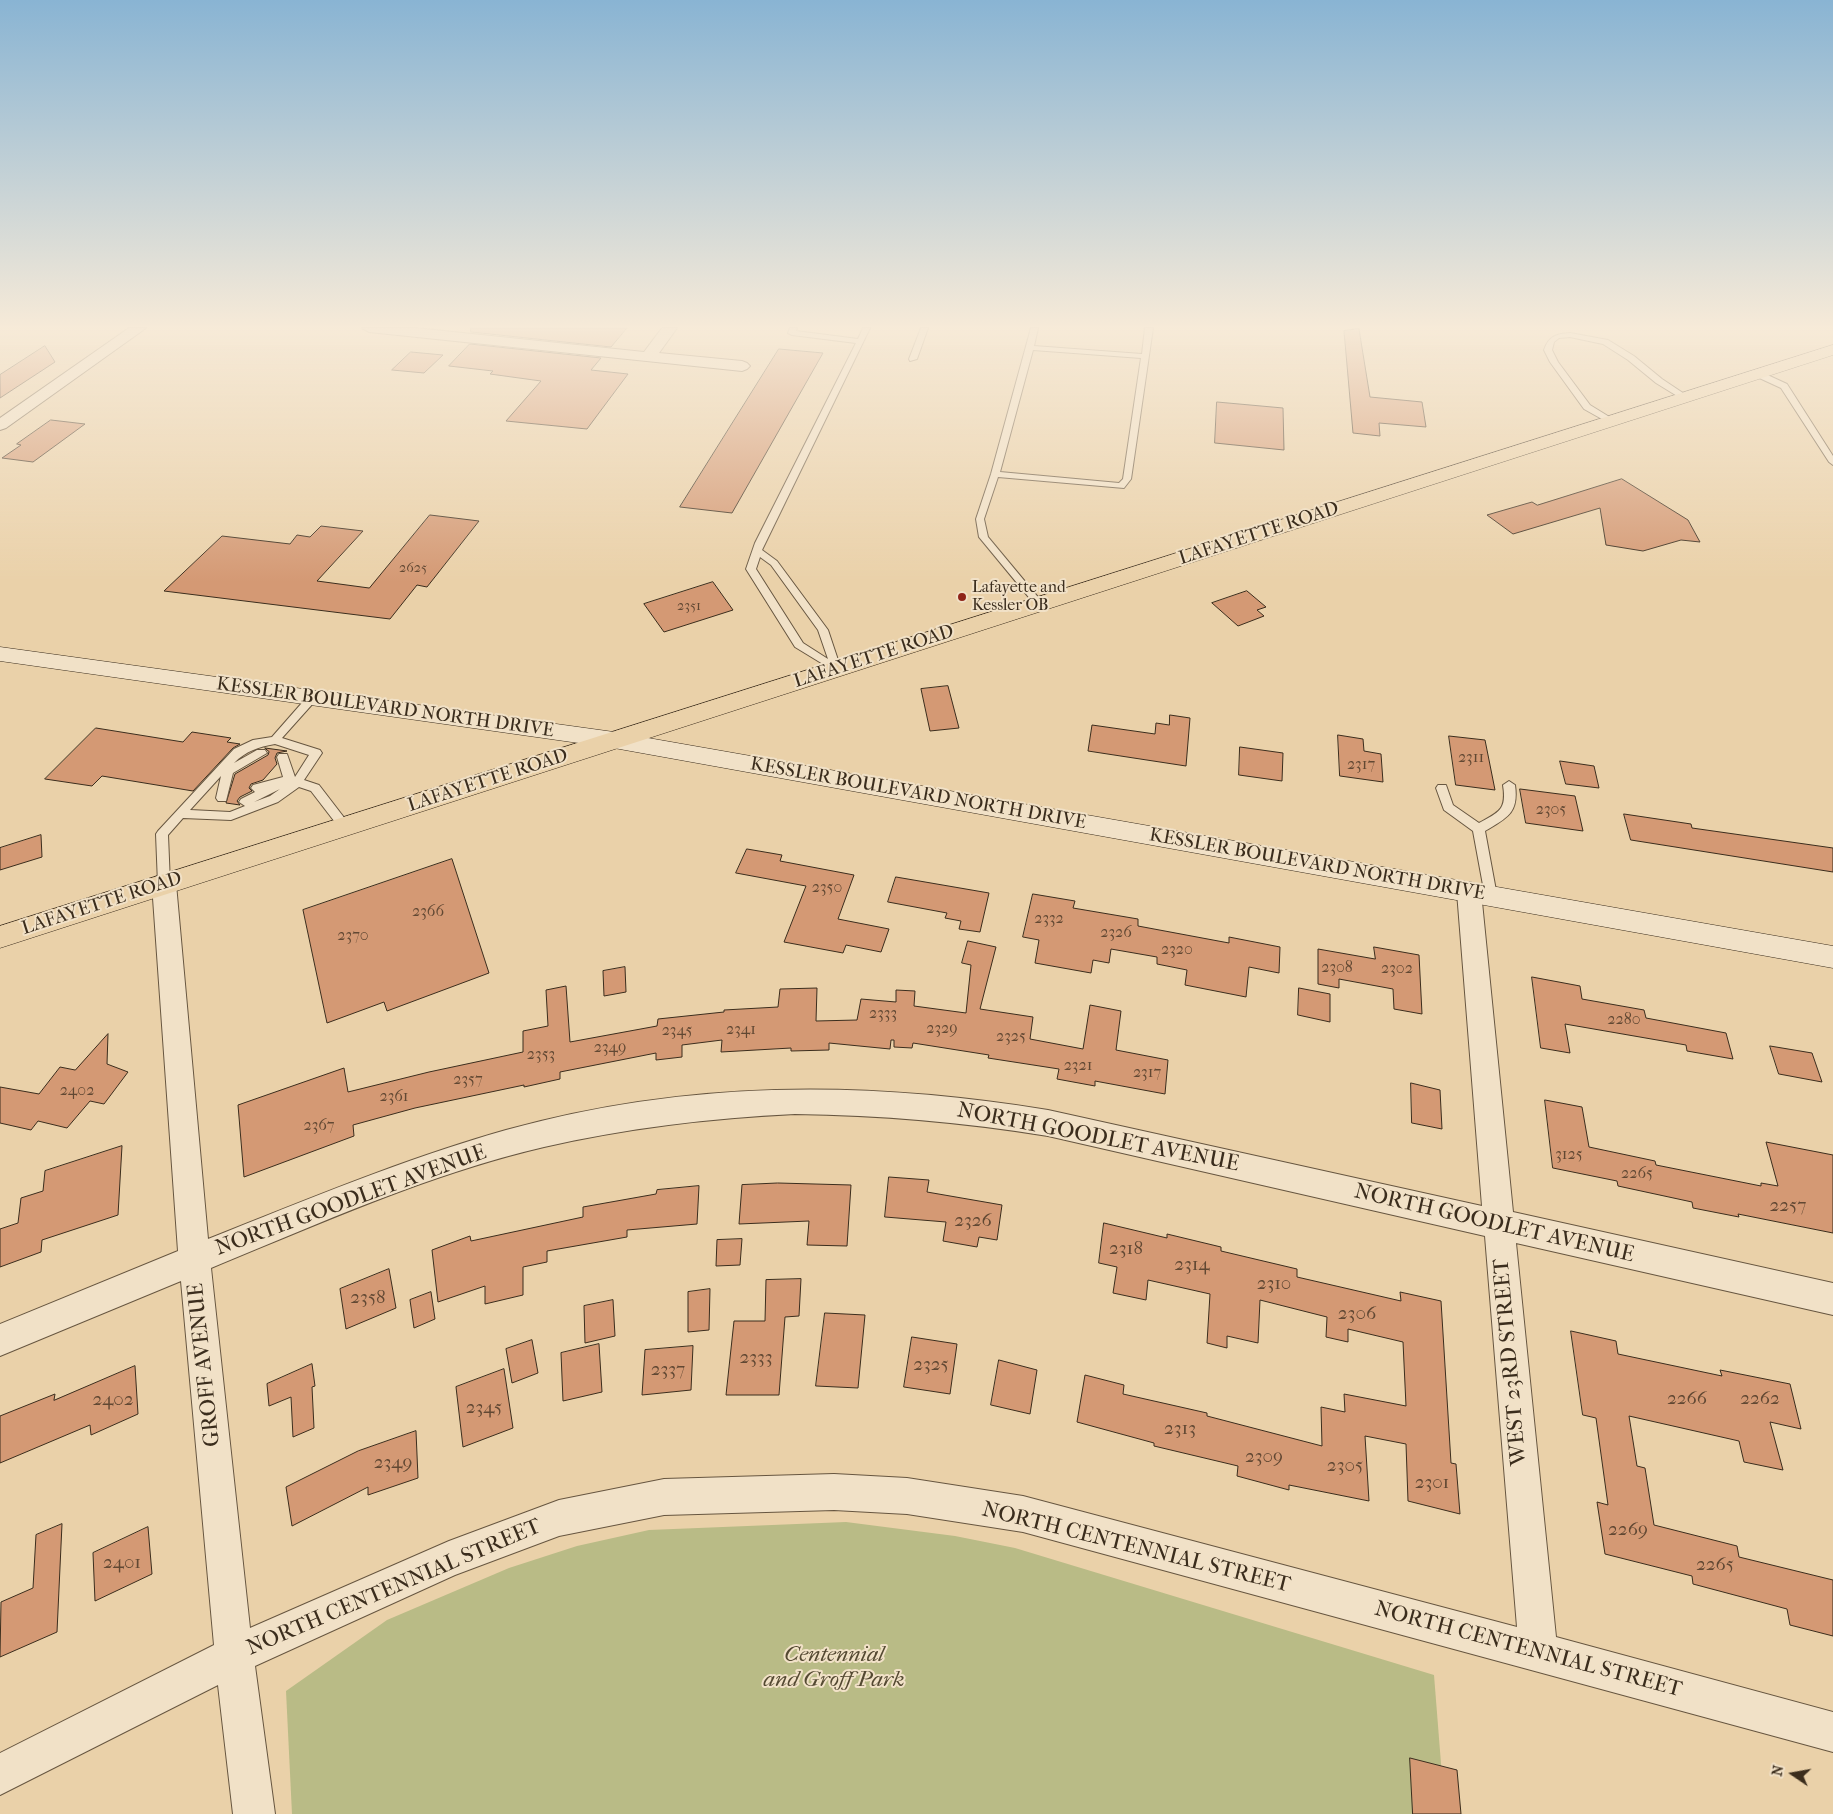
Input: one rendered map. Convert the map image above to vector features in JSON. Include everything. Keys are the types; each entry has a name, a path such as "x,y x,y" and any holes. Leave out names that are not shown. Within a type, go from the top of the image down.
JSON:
{"main road":[{"name":"LAFAYETTE ROAD","path":"0,937 1637,413"},
{"name":"KESSLER BOULEVARD NORTH DRIVE","path":"0,654 614,740 1833,957"}],"street":[{"path":"0,425 18,413"},
{"name":"GROFF AVENUE","path":"164,884 195,1260 234,1655 254,1814"},
{"name":"WEST 23RD STREET","path":"1480,894 1499,1226 1538,1652"},
{"name":"NORTH GOODLET AVENUE","path":"0,1340 385,1183 471,1154 571,1128 655,1113 723,1105 792,1101 846,1100 912,1104 1021,1118 1833,1299"},
{"name":"NORTH CENTENNIAL STREET","path":"0,1775 234,1655 448,1559 559,1518 664,1497 834,1492 907,1496 1023,1514 1833,1732"}],"lane":[{"path":"824,413 760,543 751,569 799,645 836,669"},
{"path":"1012,413 980,519 984,537 1039,604"},
{"path":"994,474 1121,486 1127,479 1137,413"},
{"path":"1597,413 1612,421"},
{"path":"1801,413 1833,462"},
{"path":"758,551 774,563 823,630 836,669"},
{"path":"274,740 312,698"},
{"path":"164,884 162,834 180,814 224,770 238,752 257,743 274,740 316,753 293,781 274,799 231,816 180,814"},
{"path":"224,770 261,753"},
{"path":"283,756 293,781"},
{"path":"224,770 251,764"},
{"path":"274,767 293,781 315,788 344,827"},
{"path":"224,770 234,784"},
{"path":"222,798 224,770"},
{"path":"256,788 293,781"},
{"path":"245,802 293,781"},
{"path":"1479,829 1506,814 1512,800 1509,785"},
{"path":"1442,788 1448,807 1479,829"},
{"path":"1479,829 1480,894"}],"green space":[{"name":"Centennial and Groff Park","path":"846,1522 955,1536 1015,1548 1434,1675 1445,1814 292,1814 286,1691 387,1620 509,1568 577,1546 649,1530"}],"building":[{"path":"513,413 599,413 587,429 506,421"},
{"path":"739,413 789,413 732,513 680,507"},
{"path":"1216,413 1283,413 1284,450 1215,443"},
{"path":"1351,413 1424,413 1426,427 1379,423 1380,436 1353,433"},
{"path":"51,420 85,424 33,462 2,458 21,445 17,444"},
{"path":"1622,479 1688,520 1700,542 1681,540 1643,551 1606,545 1600,508 1513,534 1487,515 1532,502 1537,505"},
{"path":"430,515 479,521 427,587 417,585 390,619 164,591 222,536 290,544 297,535 310,537 321,526 363,531 317,581 369,588"},
{"path":"713,582 733,610 664,632 644,604"},
{"path":"1247,591 1266,607 1257,610 1264,616 1238,626 1212,603"},
{"path":"948,686 959,728 930,731 921,689"},
{"path":"1170,715 1190,718 1186,766 1088,751 1092,725 1155,734 1156,723 1169,725"},
{"path":"96,728 183,742 192,732 231,738 227,742 240,744 233,748 193,791 102,776 92,786 45,779"},
{"path":"1338,735 1363,739 1364,751 1381,754 1383,782 1340,776"},
{"path":"1449,736 1485,740 1495,790 1456,785"},
{"path":"1240,747 1283,753 1282,781 1239,775"},
{"path":"265,748 287,751 277,753 275,758 277,764 263,780 251,784 249,788 252,791 240,797 237,801 240,805 226,803 235,774 268,755 269,752"},
{"path":"1560,761 1594,766 1599,788 1566,784"},
{"path":"1520,789 1575,796 1583,831 1526,823"},
{"path":"1624,814 1691,824 1692,828 1833,848 1833,872 1631,840"},
{"path":"41,835 42,857 0,870 0,848"},
{"path":"747,849 782,855 780,861 854,875 838,919 889,929 881,952 846,945 843,953 784,942 806,886 736,873"},
{"path":"452,859 489,973 387,1011 384,1002 327,1023 303,910"},
{"path":"896,877 989,893 980,932 959,929 961,921 945,918 947,913 888,902"},
{"path":"1033,894 1075,901 1073,908 1138,919 1138,926 1229,943 1229,937 1280,947 1279,973 1249,967 1246,997 1185,985 1187,970 1157,964 1157,957 1111,949 1109,963 1093,960 1091,973 1035,963 1039,940 1023,937"},
{"path":"968,941 996,947 980,1009 1033,1017 1030,1039 1083,1049 1090,1005 1121,1011 1116,1050 1168,1060 1165,1094 1095,1081 1095,1086 1057,1079 1059,1069 988,1058 989,1055 913,1043 912,1048 894,1047 894,1040 891,1040 890,1049 829,1043 829,1050 791,1051 791,1048 721,1052 722,1040 682,1045 682,1057 656,1060 656,1053 560,1072 560,1079 415,1108 353,1125 354,1136 244,1177 238,1105 344,1068 348,1092 523,1052 523,1031 548,1026 546,990 566,986 570,1042 657,1026 658,1019 724,1012 724,1010 778,1007 780,989 817,988 816,1021 857,1020 861,999 896,1002 896,990 915,991 914,1006 966,1013 971,965 962,963"},
{"path":"1374,947 1419,955 1422,1014 1394,1009 1393,989 1339,979 1339,988 1318,984 1318,949 1375,959"},
{"path":"625,967 626,992 604,996 603,971"},
{"path":"1532,977 1580,986 1582,999 1644,1010 1646,1018 1726,1033 1733,1059 1687,1051 1686,1045 1565,1024 1570,1053 1541,1048"},
{"path":"1299,988 1330,994 1330,1022 1298,1015"},
{"path":"108,1034 107,1064 128,1072 104,1104 90,1101 67,1128 38,1121 31,1130 0,1123 0,1087 39,1094 60,1067 75,1070"},
{"path":"1770,1046 1812,1053 1822,1082 1779,1074"},
{"path":"1411,1083 1440,1090 1442,1129 1412,1123"},
{"path":"1545,1100 1582,1107 1589,1147 1655,1161 1656,1165 1761,1186 1761,1183 1778,1186 1766,1142 1833,1155 1833,1233 1738,1214 1739,1217 1693,1208 1692,1202 1618,1186 1617,1181 1553,1168"},
{"path":"122,1146 118,1215 42,1240 41,1252 0,1267 0,1229 18,1223 21,1198 43,1191 45,1171"},
{"path":"889,1177 929,1180 927,1192 1002,1205 997,1240 979,1237 977,1247 943,1241 946,1222 885,1217"},
{"path":"778,1183 851,1185 847,1246 807,1245 809,1221 739,1224 742,1185"},
{"path":"699,1186 697,1224 627,1230 627,1237 547,1251 547,1262 523,1267 523,1295 485,1304 485,1286 438,1302 432,1250 470,1236 471,1241 583,1217 583,1207 656,1194 657,1190"},
{"path":"1104,1223 1167,1238 1167,1234 1221,1247 1221,1251 1297,1269 1297,1277 1401,1301 1400,1292 1441,1301 1451,1463 1456,1464 1460,1514 1408,1501 1406,1444 1365,1436 1369,1501 1289,1485 1289,1490 1237,1476 1238,1466 1154,1446 1154,1443 1077,1422 1085,1375 1124,1385 1123,1394 1207,1413 1207,1416 1322,1446 1321,1407 1345,1412 1344,1394 1406,1406 1403,1342 1348,1329 1348,1342 1326,1337 1327,1317 1260,1300 1258,1343 1227,1336 1227,1348 1207,1343 1210,1294 1148,1280 1146,1300 1113,1293 1117,1267 1099,1263"},
{"path":"742,1239 740,1265 716,1266 717,1240"},
{"path":"389,1269 396,1308 346,1329 340,1289"},
{"path":"801,1279 799,1316 785,1317 779,1395 726,1395 734,1321 765,1321 766,1280"},
{"path":"710,1289 709,1330 688,1332 688,1292"},
{"path":"431,1292 435,1319 414,1328 410,1300"},
{"path":"613,1300 615,1336 585,1343 584,1306"},
{"path":"825,1313 865,1315 858,1388 816,1386"},
{"path":"1571,1331 1616,1341 1618,1354 1722,1376 1720,1370 1790,1384 1801,1429 1770,1422 1783,1470 1744,1462 1739,1441 1629,1416 1637,1466 1645,1468 1654,1525 1737,1546 1739,1557 1833,1580 1833,1636 1790,1625 1787,1609 1693,1584 1692,1576 1605,1554 1597,1502 1608,1505 1596,1418 1583,1415"},
{"path":"912,1337 957,1344 950,1394 904,1387"},
{"path":"532,1340 538,1373 512,1383 506,1349"},
{"path":"599,1344 602,1392 563,1401 561,1353"},
{"path":"693,1346 691,1390 642,1395 645,1350"},
{"path":"999,1360 1037,1370 1030,1414 991,1405"},
{"path":"312,1364 315,1386 312,1387 314,1428 293,1437 291,1397 269,1406 267,1384"},
{"path":"135,1366 138,1414 91,1435 90,1425 0,1463 0,1416 55,1394 54,1400"},
{"path":"504,1369 513,1428 463,1447 456,1387"},
{"path":"416,1431 418,1478 368,1495 368,1487 292,1526 286,1487 358,1451"},
{"path":"62,1524 57,1632 0,1657 1,1602 33,1588 36,1535"},
{"path":"148,1527 152,1574 95,1601 93,1553"},
{"path":"1410,1758 1457,1770 1461,1814 1413,1814"}],"place":[{"name":"Lafayette and Kessler OB","path":"962,597"}]}
